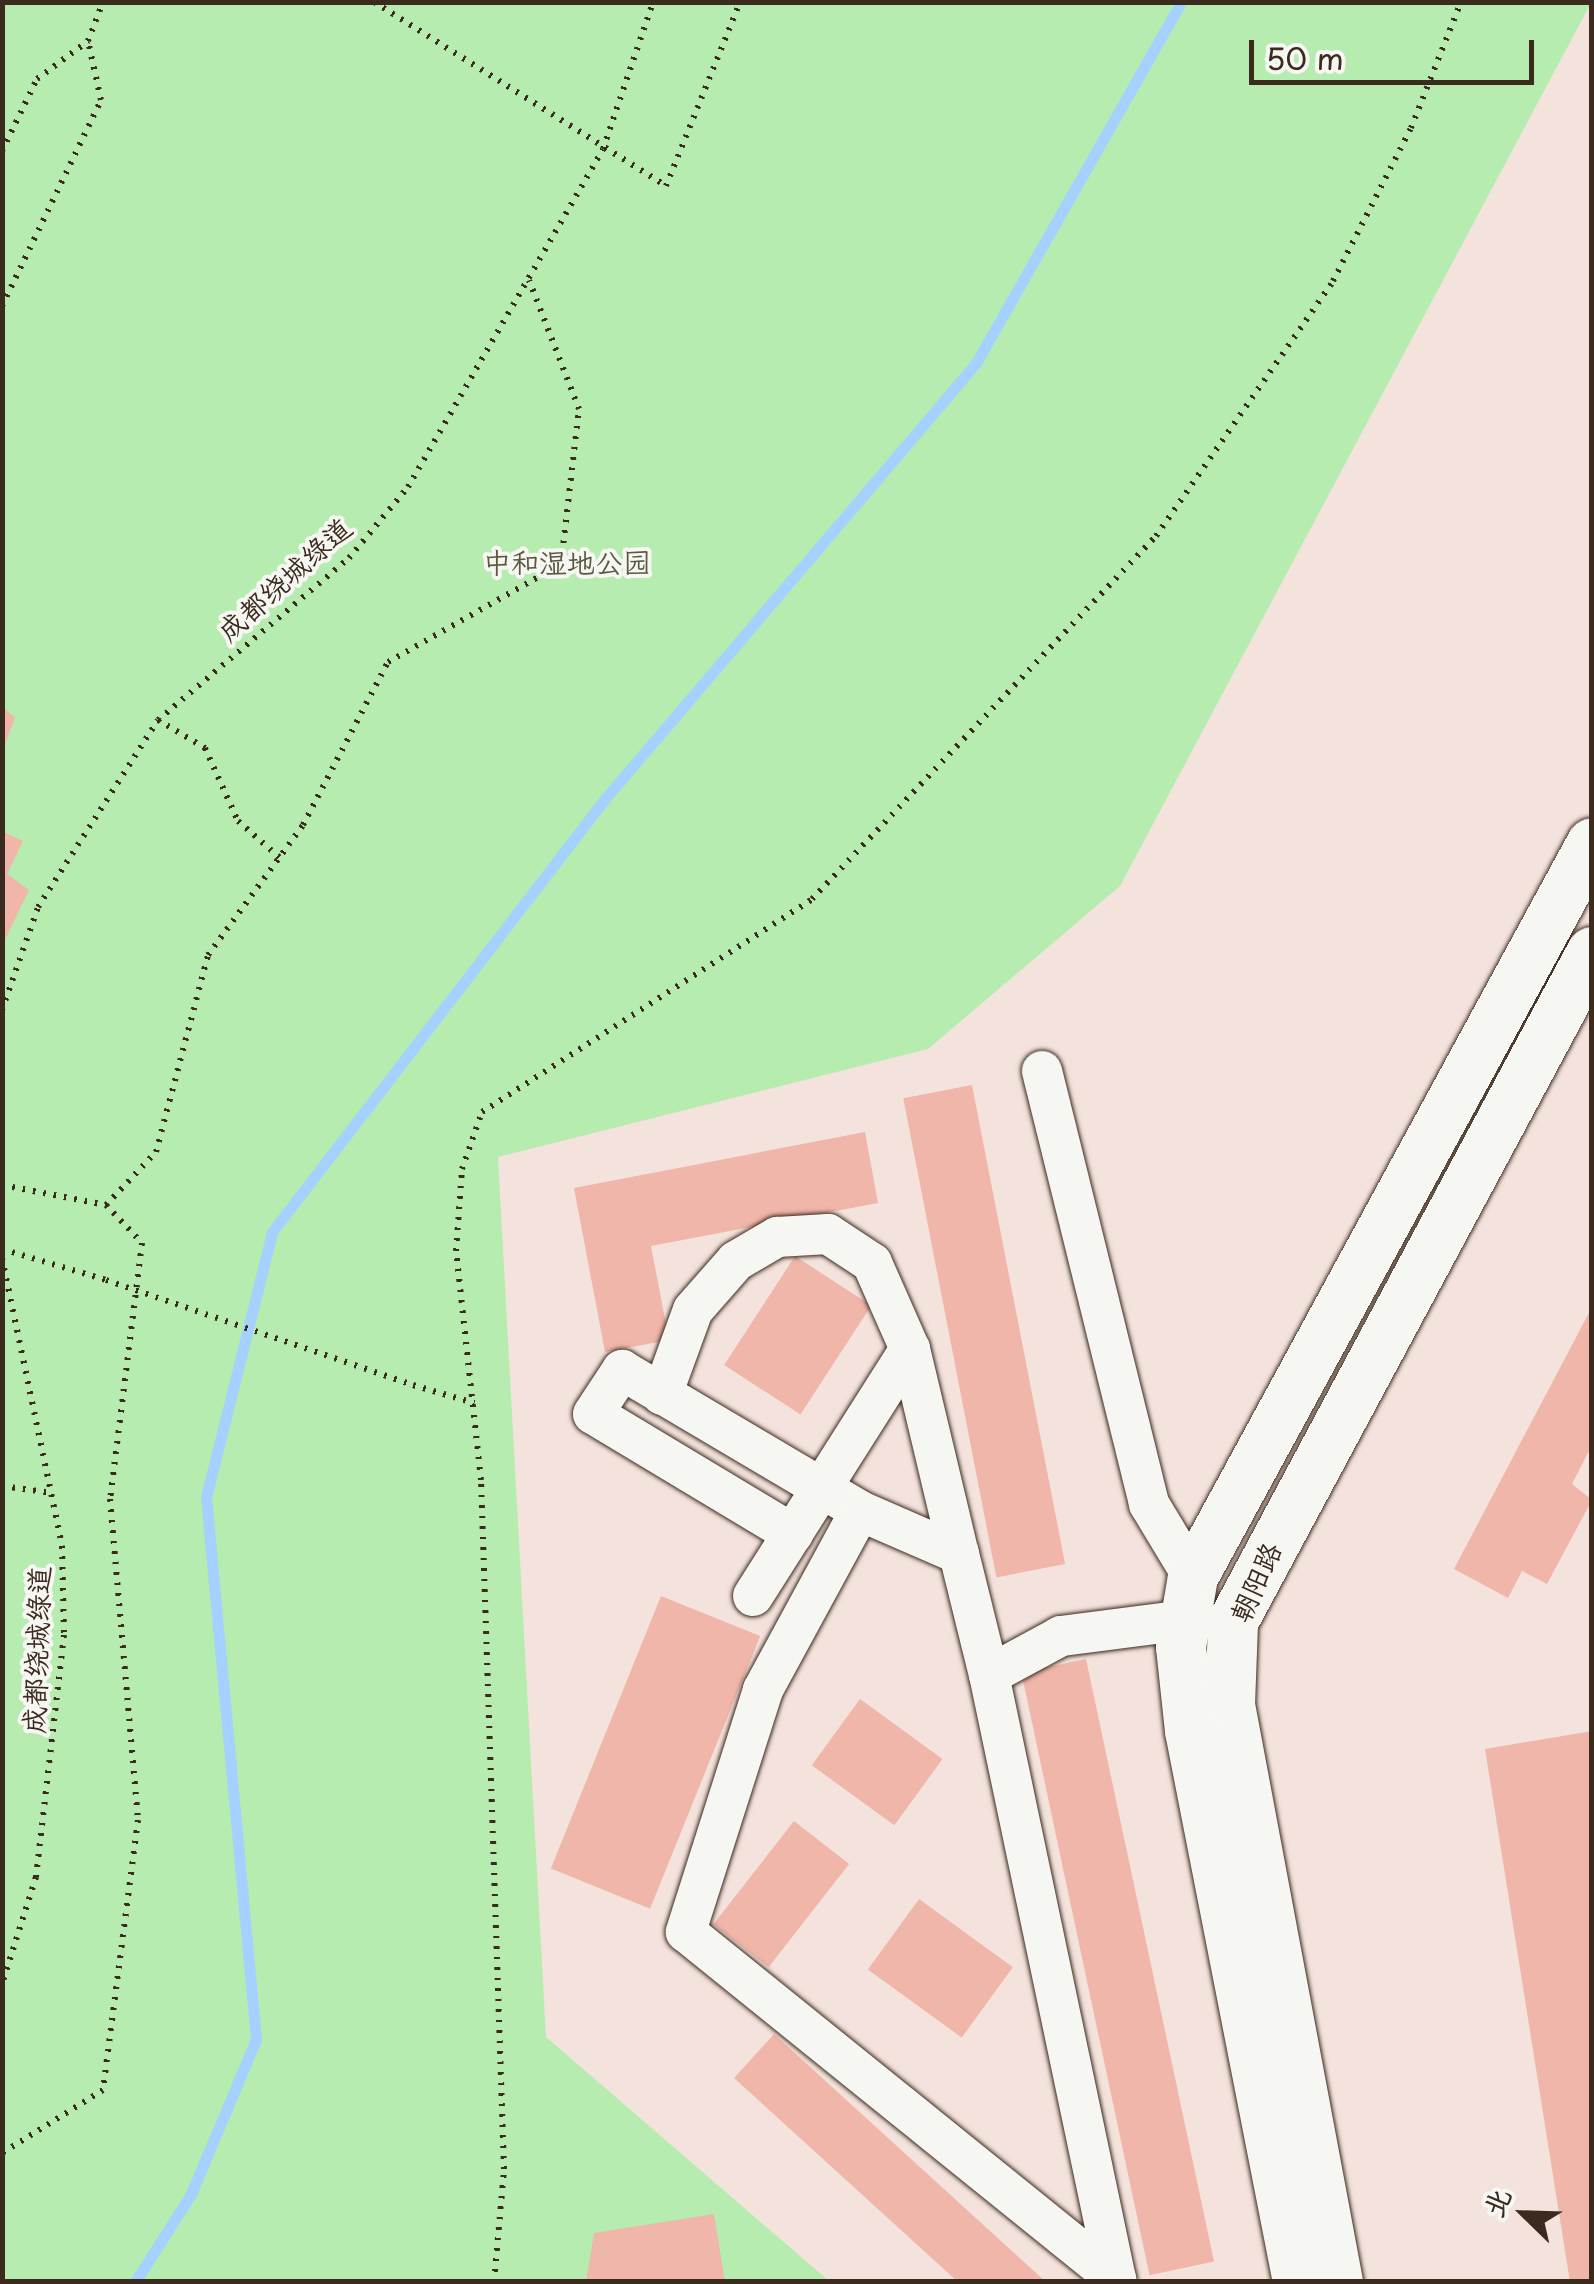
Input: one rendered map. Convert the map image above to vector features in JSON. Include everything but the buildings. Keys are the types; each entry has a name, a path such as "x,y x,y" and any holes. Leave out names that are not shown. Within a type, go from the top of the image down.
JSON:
{"main road":[{"path":"1189,1599 1592,842"},
{"name":"朝阳路","path":"1338,2282 1230,1706 1233,1622 1592,952"},
{"name":"朝阳路","path":"1189,1599 1190,1731 1298,2282"}],"street":[{"name":"朝阳路","path":"1042,1071 1149,1504 1189,1599"},
{"path":"662,1395 693,1310 736,1261 778,1237 828,1234 872,1262 910,1349 990,1675 1116,2279 686,1932 762,1690 860,1511"},
{"path":"753,1596 910,1349"},
{"path":"792,1534 593,1414 622,1370 821,1490 960,1554"},
{"path":"990,1675 1060,1636 1189,1599"}],"path":[{"path":"2,151 37,79 88,40 103,2"},
{"path":"374,2 666,186 740,2"},
{"name":"成都绕城绿道","path":"2,1010 38,908 158,720 349,558 408,487 602,149 653,2"},
{"path":"494,2282 504,2169 474,1403 456,1251 462,1169 482,1112 812,899 1156,536 1334,281 1411,128 1460,2"},
{"path":"2,306 100,100 88,40"},
{"path":"106,1204 156,1152 208,954 280,858 388,662 561,564 579,410 528,278"},
{"path":"158,720 206,748 238,821 280,858"},
{"path":"2,1184 106,1204 142,1243 110,1499 138,1820 103,2090 2,2153"},
{"path":"2,1248 474,1403"},
{"name":"成都绕城绿道","path":"2,1258 52,1494 64,1635 53,1771 36,1877 2,1984"},
{"path":"2,1486 52,1494"}],"green space":[{"name":"中和湿地公园","path":"3,3 1591,3 1120,886 928,1049 498,1157 546,2037 829,2281 3,2282"}],"waterway":[{"path":"135,2282 191,2194 256,2039 206,1497 272,1232 604,800 976,363 1181,2"}]}
